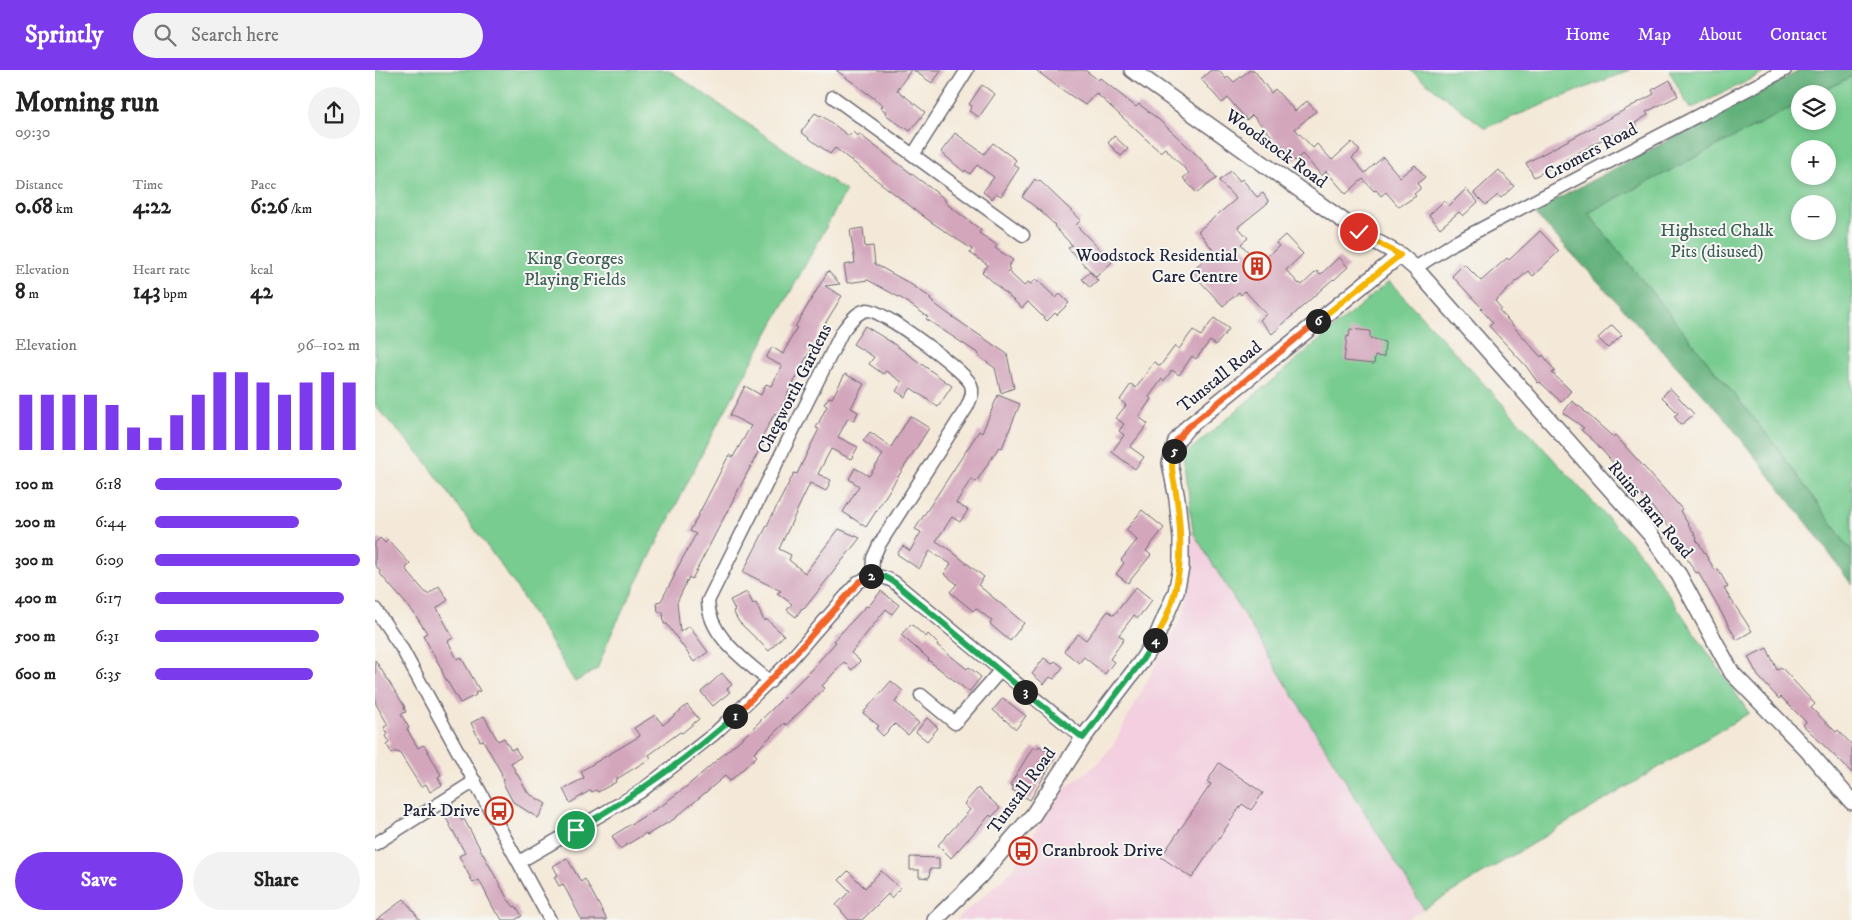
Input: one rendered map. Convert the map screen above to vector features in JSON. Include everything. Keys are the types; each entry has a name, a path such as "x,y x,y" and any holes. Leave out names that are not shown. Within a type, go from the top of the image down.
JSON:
{"street":[{"path":"913,155 967,70"},
{"name":"Woodstock Road","path":"1132,70 1359,232 1400,255"},
{"name":"Cromers Road","path":"1415,268 1454,243 1785,70"},
{"path":"833,96 1023,235"},
{"name":"Ruins Barn Road","path":"1400,255 1415,268 1650,534 1679,575 1732,673 1807,750 1852,802"},
{"name":"Tunstall Road","path":"935,920 979,877 1033,815 1083,738 1135,670 1156,638 1176,592 1181,568 1181,538 1177,498 1170,463 1176,441 1188,427 1400,255"},
{"name":"Chegworth Gardens","path":"770,682 722,637 708,614 707,602 842,332 852,319 867,310 876,311 889,319 955,366 965,376 971,386 972,396 967,407 879,545 873,558 872,575"},
{"path":"519,862 640,792 714,734 770,682 859,582 872,575 885,577 894,582 1083,738"},
{"path":"375,609 401,647 550,920"},
{"path":"921,695 955,723 1000,671"},
{"path":"375,844 475,781"}],"shaded area":[{"path":"1193,532 1424,909 1405,920 956,920 1011,872 1041,821 1068,786 1097,764 1113,745 1183,614 1191,573 1188,552"}],"green space":[{"name":"King Georges Playing Fields","path":"375,70 669,70 846,191 710,438 613,630 597,669 575,682 515,585 424,459 375,406"},
{"path":"1410,70 1630,70 1485,128"},
{"path":"1669,70 1770,70 1690,109"},
{"path":"1801,70 1852,70 1852,76 1835,85 1791,85 1791,108 1588,213 1779,450 1852,552 1852,585 1811,528 1722,415 1536,215 1543,207"},
{"name":"Highsted Chalk Pits (disused)","path":"1852,76 1852,552 1779,450 1588,213 1791,108 1791,130 1836,130 1835,85"},
{"path":"1389,281 1640,553 1749,713 1424,909 1193,532 1184,455"}],"building":[{"path":"836,70 911,70 897,90 925,112 910,131 885,114 886,112 881,108 883,105"},
{"path":"913,70 942,70 932,83"},
{"path":"1036,70 1085,70 1098,80 1100,78 1136,107 1139,104 1158,119 1198,156 1217,178 1197,193 1183,178 1189,173 1165,148 1160,152 1096,93 1085,105"},
{"path":"1211,70 1218,70 1226,79 1228,76 1234,82 1250,70 1254,70 1271,93 1275,89 1295,111 1307,101 1316,111 1295,129 1313,148 1317,144 1332,160 1352,142 1360,151 1352,158 1365,173 1383,157 1400,177 1415,165 1425,177 1417,184 1420,189 1414,194 1416,196 1399,207 1386,192 1381,196 1363,179 1346,194 1326,171 1322,176 1302,154 1295,161 1252,115 1247,120 1228,98 1222,103 1201,79"},
{"path":"1670,80 1678,96 1646,112 1648,115 1624,132 1623,130 1613,136 1612,134 1534,177 1526,163 1654,94 1652,90"},
{"path":"982,85 995,94 979,117 969,111 972,106 969,104"},
{"path":"815,113 821,115 849,136 853,132 857,136 859,134 945,199 947,204 981,230 979,233 997,245 995,248 1013,260 1008,267 1010,269 1008,271 1024,286 1028,282 1031,284 1036,279 1056,298 1060,294 1069,303 1057,315 1055,313 1047,321 1028,302 1022,308 982,272 988,265 970,253 972,249 931,222 835,148 830,154 801,132"},
{"path":"955,133 984,154 993,143 1016,160 1013,164 1019,168 1001,196 996,193 992,199 983,192 994,177 977,165 970,174 965,170 964,172 941,152"},
{"path":"1114,136 1128,149 1121,156 1108,143"},
{"path":"1499,170 1514,186 1501,198 1498,195 1486,205 1474,193"},
{"path":"1231,171 1240,181 1242,179 1257,197 1263,193 1269,202 1238,227 1248,238 1241,244 1259,264 1279,246 1276,243 1285,235 1303,254 1286,270 1299,284 1302,285 1317,271 1320,275 1339,257 1348,267 1272,334 1260,320 1266,314 1245,291 1241,295 1239,292 1223,306 1198,279 1196,281 1189,273 1214,251 1198,231 1236,199 1219,181"},
{"path":"1035,179 1038,182 1039,180 1081,220 1076,225 1112,262 1096,277 1068,248 1072,245 1055,225 1022,197"},
{"path":"1466,189 1478,202 1463,216 1459,212 1440,228 1429,215 1444,201 1449,206"},
{"path":"863,228 865,247 873,246 875,264 931,298 930,300 947,313 1007,354 1014,388 1001,393 995,368 978,356 979,354 926,319 928,317 904,300 868,280 847,283 844,265 855,263 850,230"},
{"path":"1540,231 1559,251 1533,276 1528,271 1495,301 1501,308 1499,310 1541,357 1543,355 1555,371 1552,373 1571,391 1561,402 1540,382 1538,383 1526,366 1489,326 1493,323 1482,308 1452,276 1464,264 1481,281 1507,258 1509,260"},
{"path":"828,271 840,284 825,286 842,296 818,335 777,415 775,413 762,437 765,439 692,579 689,577 677,602 680,632 689,626 708,652 694,662 667,624 664,624 663,612 658,612 657,602 661,601 696,534 690,531 729,455 733,457 751,426 730,415 745,386 761,395 766,384 771,386 782,366 766,358 772,347 783,354 797,327 795,327"},
{"path":"1090,272 1098,281 1090,288 1082,279"},
{"path":"1214,318 1229,329 1216,345 1210,341 1196,359 1192,356 1179,375 1172,370 1164,381 1162,379 1149,397 1151,399 1139,417 1148,424 1130,447 1144,457 1135,469 1112,452 1124,435 1119,431 1124,424 1116,418 1126,405 1120,400 1131,384 1136,388 1154,362 1160,366 1175,346 1179,349 1193,330 1201,336"},
{"path":"1612,325 1622,335 1608,348 1598,338"},
{"path":"865,326 891,342 952,386 938,407 911,388 905,397 896,391 902,382 886,371 883,374 869,364 874,357 853,344"},
{"path":"1350,329 1370,331 1370,338 1385,342 1384,357 1375,356 1374,364 1344,361 1347,336 1349,337"},
{"path":"845,374 864,384 851,408 858,412 854,421 848,418 838,437 858,447 851,459 831,449 818,474 831,480 826,491 810,483 779,549 791,555 789,560 805,573 839,529 860,538 796,617 787,610 792,604 777,593 781,591 743,572 794,473 797,474 819,429 816,428 827,406 824,404 829,397 832,398"},
{"path":"1670,388 1694,414 1681,425 1674,416 1678,413 1662,397"},
{"path":"998,395 1020,404 1002,448 999,447 976,482 971,479 956,503 968,510 960,522 952,517 936,541 984,577 978,585 1024,623 1010,641 990,624 992,621 976,608 973,611 950,592 957,584 944,574 951,564 930,551 919,569 897,554 903,546 910,551 921,532 915,529 979,431 982,433"},
{"path":"1572,401 1613,437 1615,435 1682,509 1680,511 1696,539 1715,570 1718,569 1728,587 1724,589 1752,631 1737,640 1698,572 1696,573 1670,531 1672,530 1594,441 1581,430 1584,428 1563,413"},
{"path":"910,416 929,428 866,527 843,512 859,486 849,479 855,468 869,476 883,455 863,441 870,432 891,447"},
{"path":"1142,510 1164,528 1146,551 1151,555 1128,583 1116,574 1124,563 1121,560 1137,540 1126,530"},
{"path":"380,538 385,543 388,540 410,564 406,568 407,571 425,592 428,594 439,586 448,600 437,608 453,638 448,641 457,659 461,657 480,691 475,693 476,695 460,703 423,635 427,633 414,613 381,575 375,565 375,543"},
{"path":"1136,587 1152,600 1138,618 1134,615 1119,635 1124,639 1110,659 1114,662 1105,674 1084,657 1079,663 1064,651 1078,634 1086,640 1108,611 1114,615"},
{"path":"881,591 899,605 892,614 886,609 851,653 860,661 852,670 844,662 822,686 825,688 786,725 784,723 754,753 757,756 730,781 725,776 674,819 620,849 612,836 667,802 748,733 809,672 836,642 834,641 841,633 866,606 868,607"},
{"path":"747,592 753,604 756,603 764,621 766,619 784,635 769,651 739,622 733,611 735,610 730,600"},
{"path":"911,624 926,637 928,634 937,645 967,669 969,667 981,677 969,692 928,660 901,635"},
{"path":"1767,648 1777,670 1781,667 1815,704 1811,708 1836,732 1838,730 1852,745 1852,773 1803,725 1806,722 1781,697 1779,699 1758,676 1748,657"},
{"path":"1044,658 1052,664 1055,661 1063,667 1054,679 1050,677 1044,684 1032,674"},
{"path":"375,660 405,707 406,712 401,714 409,728 407,729 418,748 423,745 426,748 441,775 438,777 442,785 430,792 426,784 421,787 399,752 397,753 396,751 392,754 387,745 390,743 384,727 388,725 375,702"},
{"path":"722,673 732,685 727,689 730,692 713,706 701,692"},
{"path":"891,681 903,691 895,702 919,723 908,735 895,724 883,736 876,729 879,726 863,713"},
{"path":"1003,698 1026,716 1016,729 993,710"},
{"path":"687,705 699,719 649,755 651,758 615,780 616,782 598,792 596,790 592,792 591,790 570,803 563,789 584,778 581,771 640,736 634,728 655,715 663,725"},
{"path":"484,716 498,741 504,738 511,750 515,748 521,757 511,763 528,793 546,804 538,818 513,802 502,781 504,780 502,774 483,740 480,741 471,723"},
{"path":"927,718 938,728 927,741 916,732"},
{"path":"1039,746 1056,756 1030,800 1012,790 1014,787 1010,785 1033,747 1037,749"},
{"path":"1219,763 1263,793 1251,810 1242,804 1192,878 1161,857 1211,784 1207,782"},
{"path":"978,788 1000,808 992,817 990,815 951,858 938,845 970,810 964,804"},
{"path":"457,812 462,821 464,819 507,898 514,907 516,906 522,916 515,920 502,920 498,913 496,913 479,880 473,883 459,856 465,853 446,818"},
{"path":"910,857 939,858 939,869 930,869 929,878 919,877 919,870 910,870"},
{"path":"567,858 581,882 585,879 607,920 582,920 563,884 559,886 554,877 558,875 553,866"},
{"path":"848,871 865,888 881,871 900,888 891,898 888,894 862,920 849,920 836,905 850,891 839,880"},
{"path":"404,899 420,920 376,920"}],"place":[{"name":"Woodstock Residential Care Centre","path":"1257,266"},
{"name":"Park Drive","path":"499,811"},
{"name":"Cranbrook Drive","path":"1023,851"}],"route":[{"path":"576,830 640,792 714,734 770,682 859,582 872,575 885,577 894,582 1083,738 1141,662 1156,638 1169,612 1176,592 1181,568 1181,538 1177,498 1170,463 1176,441 1188,427 1400,255 1359,232"}]}
